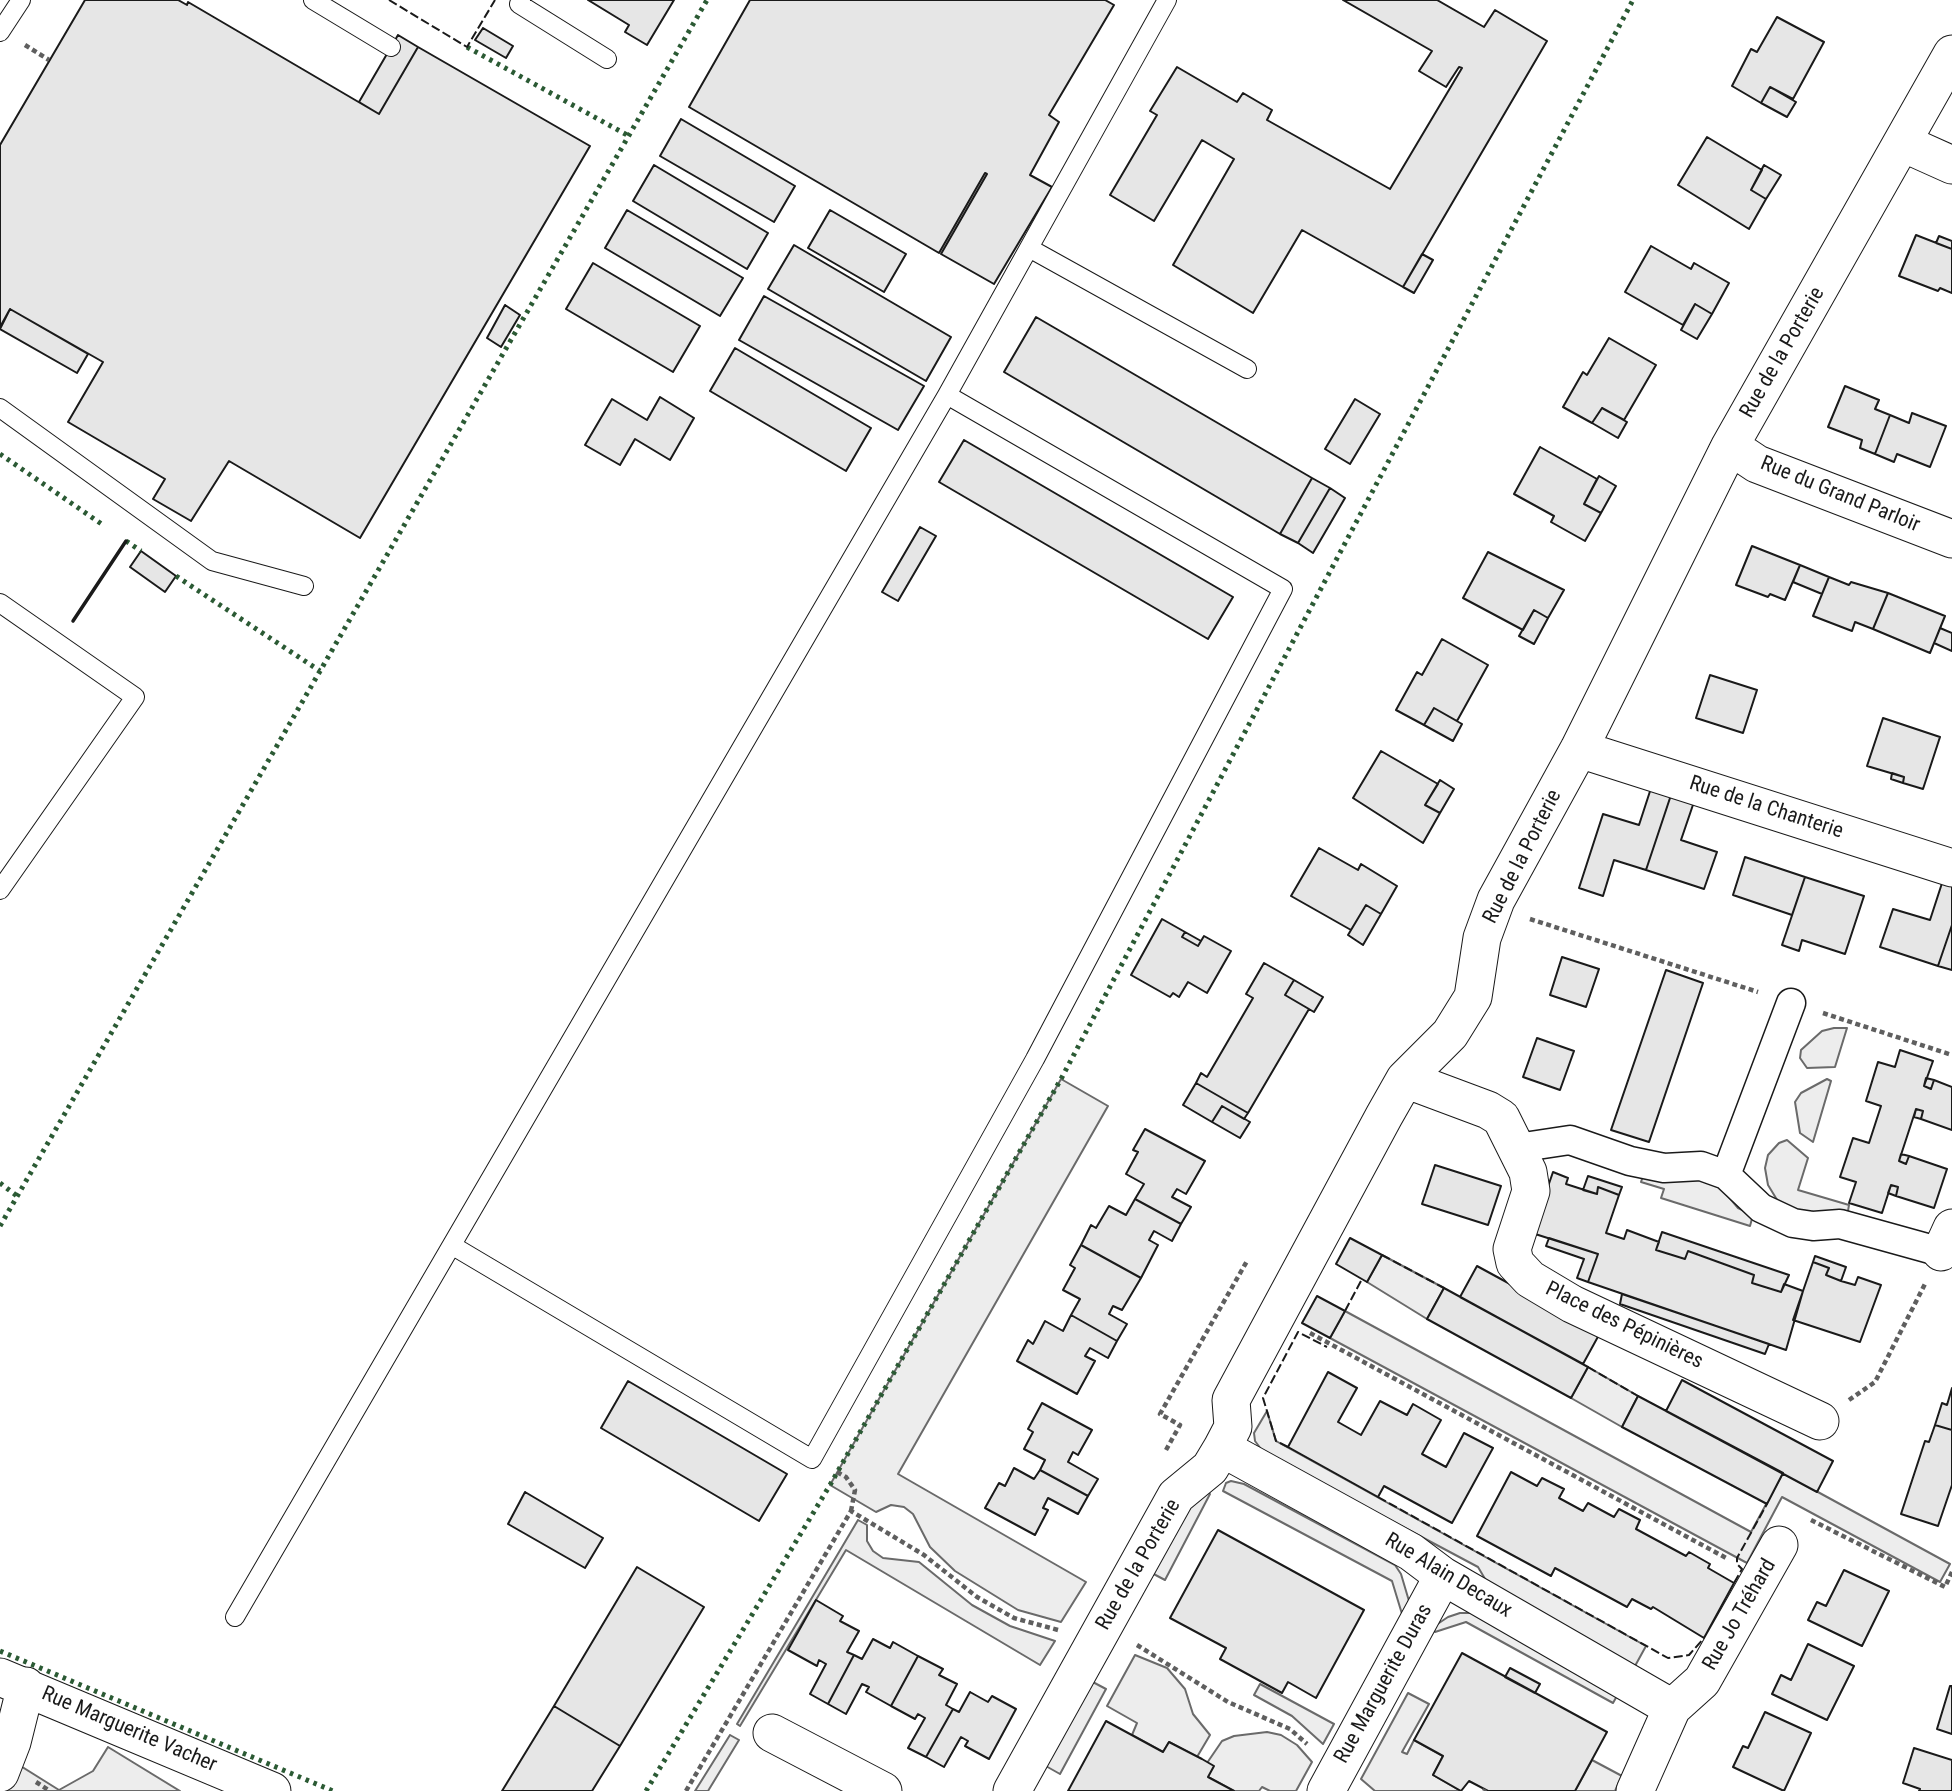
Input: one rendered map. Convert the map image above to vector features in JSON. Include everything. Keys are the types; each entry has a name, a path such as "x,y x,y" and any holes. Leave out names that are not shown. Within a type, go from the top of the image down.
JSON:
{"street":[{"name":"Rue de la Porterie","path":"1012,1791 1175,1496 1210,1468 1222,1448 1233,1427 1231,1400 1405,1079 1450,1034 1473,997 1482,938 1496,900 1579,749 1730,446 1952,54"},
{"path":"1903,143 1952,164"},
{"name":"Rue du Grand Parloir","path":"1730,446 1756,464 1952,539"},
{"name":"Rue de la Chanterie","path":"1579,749 1952,868"},
{"path":"1726,1175 1791,1003"},
{"name":"Place des Pépinières","path":"1405,1079 1488,1110 1500,1118 1528,1172 1531,1191 1512,1249 1515,1263 1530,1279 1572,1304 1820,1421"},
{"path":"1517,1148 1570,1140 1629,1161 1664,1168 1700,1166 1726,1175 1761,1208 1793,1223 1813,1226 1840,1224 1947,1240"},
{"name":"Rue Alain Decaux","path":"1222,1448 1411,1552 1443,1576 1672,1708"},
{"name":"Rue Jo Tréhard","path":"1635,1791 1672,1708 1702,1681 1779,1545"},
{"name":"Rue Marguerite Duras","path":"1326,1791 1443,1576"},
{"name":"Rue Marguerite Vacher","path":"0,1773 12,1742 13,1682 272,1791"},
{"path":"772,1733 883,1791"}],"lane":[{"path":"0,32 21,0"},
{"path":"313,0 391,47"},
{"path":"521,0 519,4 607,59"},
{"path":"235,1617 947,395 1167,0"},
{"path":"1029,248 1247,369"},
{"path":"453,1245 812,1459 1035,1059 1283,589 947,395"},
{"path":"0,408 212,561 303,586"},
{"path":"0,603 135,697 0,890"}],"path":[{"path":"1496,900 1526,918 1952,1055"},
{"path":"1820,1421 1875,1382 1947,1240"},
{"path":"1306,1331 1763,1577"},
{"path":"686,1791 851,1511 855,1490 846,1477 812,1459"},
{"path":"851,1511 869,1520"},
{"path":"1807,1519 1944,1587 1952,1572"},
{"path":"1128,1656 1142,1632"}],"shaded area":[{"path":"1847,1028 1835,1067 1807,1068 1800,1058 1801,1050 1822,1031"},
{"path":"1061,1079 1108,1106 898,1474 1086,1582 1061,1622 1018,1610 955,1571 930,1547 913,1514 904,1507 891,1505 876,1512 830,1485"},
{"path":"1827,1079 1831,1081 1813,1142 1800,1133 1795,1102 1801,1093"},
{"path":"1787,1140 1808,1158 1798,1190 1849,1205 1848,1211 1825,1214 1793,1212 1779,1203 1768,1185 1765,1168 1768,1155 1779,1143"},
{"path":"1694,1173 1718,1184 1738,1208 1753,1215 1750,1226 1661,1198 1664,1189 1641,1182 1643,1176"},
{"path":"1382,1255 1444,1288 1427,1319 1367,1282"},
{"path":"1345,1311 1751,1532 1783,1473 1950,1564 1940,1582 1782,1497 1747,1563 1330,1338"},
{"path":"1588,1367 1638,1396 1622,1427 1571,1398"},
{"path":"1267,1411 1276,1441 1646,1646 1635,1666 1491,1589 1478,1567 1264,1453 1255,1441 1254,1433"},
{"path":"1231,1481 1244,1484 1395,1565 1401,1574 1409,1601 1402,1614 1392,1581 1223,1491 1226,1483"},
{"path":"1203,1490 1210,1494 1165,1580 1148,1571 1181,1509"},
{"path":"858,1520 867,1525 867,1541 873,1551 883,1558 919,1562 972,1605 1010,1626 1055,1641 1040,1665 846,1550 740,1726 737,1724"},
{"path":"1460,1613 1473,1613 1622,1687 1613,1703 1466,1622 1435,1632 1433,1627"},
{"path":"1135,1655 1167,1668 1185,1689 1193,1714 1210,1735 1197,1757 1169,1742 1163,1752 1132,1735 1137,1723 1107,1706"},
{"path":"1089,1680 1106,1689 1060,1774 1044,1765"},
{"path":"1260,1684 1334,1724 1323,1744 1292,1716 1254,1695"},
{"path":"1408,1693 1429,1704 1402,1752 1407,1754 1414,1740 1443,1756 1433,1775 1461,1791 1375,1791 1361,1779"},
{"path":"1267,1732 1281,1735 1297,1745 1312,1762 1296,1791 1270,1791 1262,1787 1259,1791 1234,1791 1208,1777 1207,1763 1222,1741 1234,1736"},
{"path":"730,1735 739,1740 708,1791 695,1791"},
{"path":"108,1747 180,1791 0,1791 0,1753 59,1790 93,1771"},
{"path":"1592,1760 1622,1776 1615,1791 1575,1791"}],"building":[{"path":"85,0 178,0 187,5 188,2 379,114 418,47 590,146 360,538 229,461 191,521 153,499 165,479 68,422 103,362 10,309 0,327 0,145"},
{"path":"588,0 674,0 647,45 625,32 629,25"},
{"path":"750,0 1105,0 1114,5 1049,115 1059,122 1030,175 1052,187 994,284 941,254 987,174 985,173 939,253 689,107"},
{"path":"1343,0 1437,0 1484,27 1495,10 1547,41 1403,287 1302,230 1253,313 1173,265 1234,159 1202,140 1154,221 1110,195 1157,115 1150,111 1177,67 1237,102 1243,93 1272,110 1267,120 1390,189 1462,68 1459,67 1446,87 1419,71 1432,51"},
{"path":"1777,17 1824,42 1793,99 1770,87 1761,103 1732,86 1751,49 1757,52"},
{"path":"483,28 513,46 506,58 475,40"},
{"path":"398,35 418,47 379,114 359,102"},
{"path":"1770,87 1796,102 1787,117 1761,103"},
{"path":"681,119 795,186 774,222 660,156"},
{"path":"1707,137 1762,170 1751,190 1766,199 1749,229 1678,185"},
{"path":"654,165 768,233 747,269 633,201"},
{"path":"1764,165 1781,175 1766,199 1751,190"},
{"path":"627,210 743,278 720,316 605,248"},
{"path":"830,210 906,254 884,292 808,248"},
{"path":"1916,235 1952,249 1952,293 1940,288 1938,291 1899,276"},
{"path":"1939,236 1952,241 1952,249 1936,243"},
{"path":"794,245 951,337 926,381 768,289"},
{"path":"1651,246 1691,269 1694,263 1729,283 1712,314 1695,304 1683,325 1625,292"},
{"path":"1422,254 1433,260 1414,293 1403,287"},
{"path":"593,263 700,326 673,372 566,309"},
{"path":"764,296 924,386 898,430 739,340"},
{"path":"1695,304 1712,314 1697,339 1681,330"},
{"path":"505,305 520,315 501,347 487,338"},
{"path":"10,309 88,354 77,373 0,329"},
{"path":"1036,317 1312,478 1280,534 1004,372"},
{"path":"1609,338 1656,365 1624,420 1602,408 1592,423 1563,407 1583,372 1587,375"},
{"path":"735,348 871,428 846,471 710,391"},
{"path":"1845,386 1879,400 1875,409 1890,415 1875,454 1860,448 1862,440 1828,427"},
{"path":"660,397 694,418 670,460 635,439 620,465 585,445 612,399 647,420"},
{"path":"1355,399 1380,414 1350,464 1325,449"},
{"path":"1602,408 1627,422 1618,438 1592,423"},
{"path":"1912,413 1946,426 1930,467 1897,454 1894,462 1875,454 1890,415 1909,423"},
{"path":"964,440 1233,597 1208,639 939,482"},
{"path":"1540,447 1597,479 1584,504 1601,513 1585,541 1551,522 1554,516 1514,494"},
{"path":"1599,476 1616,486 1601,513 1584,504"},
{"path":"1312,478 1330,488 1298,543 1280,534"},
{"path":"1330,488 1345,498 1313,553 1298,543"},
{"path":"920,527 936,536 898,601 882,592"},
{"path":"1752,546 1800,565 1785,600 1770,594 1768,597 1736,585"},
{"path":"141,551 176,576 165,592 130,567"},
{"path":"1488,552 1564,590 1548,618 1534,610 1523,630 1463,598"},
{"path":"1800,565 1829,577 1822,594 1793,582"},
{"path":"1829,577 1849,585 1851,582 1888,593 1873,629 1855,622 1852,631 1813,616"},
{"path":"1888,593 1945,616 1930,653 1873,629"},
{"path":"1534,610 1548,618 1534,644 1519,636"},
{"path":"1940,628 1952,633 1952,651 1934,643"},
{"path":"1442,639 1488,665 1457,721 1434,708 1424,725 1396,710 1417,672 1422,675"},
{"path":"1710,675 1757,690 1743,733 1696,718"},
{"path":"1434,708 1462,724 1453,741 1424,725"},
{"path":"1883,718 1940,737 1923,789 1903,783 1904,777 1867,766"},
{"path":"1381,751 1438,784 1425,805 1440,813 1423,843 1353,798"},
{"path":"1892,773 1904,777 1903,783 1891,779"},
{"path":"1440,780 1454,789 1440,813 1425,805"},
{"path":"1653,782 1673,789 1646,870 1614,860 1603,896 1579,888 1603,814 1639,825"},
{"path":"1673,789 1696,796 1681,840 1717,852 1704,889 1646,870"},
{"path":"1319,848 1358,870 1361,864 1397,886 1381,914 1366,905 1351,930 1291,896"},
{"path":"1745,857 1805,877 1792,915 1733,895"},
{"path":"1805,877 1864,896 1845,954 1802,940 1799,951 1782,945"},
{"path":"1944,877 1952,880 1952,925 1938,966 1880,947 1893,909 1930,920"},
{"path":"1366,905 1381,914 1363,945 1348,935"},
{"path":"1162,919 1185,932 1182,937 1198,946 1204,936 1231,951 1207,993 1188,982 1179,997 1173,993 1170,997 1131,975"},
{"path":"1952,925 1952,970 1938,966"},
{"path":"1185,932 1201,941 1198,946 1182,937"},
{"path":"1562,957 1599,969 1586,1007 1550,995"},
{"path":"1264,963 1294,980 1285,995 1309,1009 1248,1113 1196,1083 1201,1073 1207,1077 1253,998 1246,994"},
{"path":"1666,970 1703,983 1649,1142 1611,1130"},
{"path":"1294,980 1323,997 1314,1012 1285,995"},
{"path":"1537,1038 1574,1051 1560,1090 1523,1077"},
{"path":"1900,1050 1933,1061 1924,1086 1931,1089 1934,1080 1952,1087 1952,1130 1921,1119 1923,1111 1916,1109 1899,1161 1906,1164 1909,1156 1947,1169 1934,1208 1896,1196 1898,1187 1891,1185 1882,1213 1849,1203 1856,1182 1840,1177 1853,1138 1869,1143 1881,1106 1866,1101 1878,1062 1895,1067"},
{"path":"1926,1078 1934,1080 1931,1089 1924,1086"},
{"path":"1196,1083 1248,1113 1244,1119 1222,1106 1212,1122 1183,1105"},
{"path":"1222,1106 1250,1122 1240,1138 1212,1122"},
{"path":"1916,1109 1923,1111 1921,1119 1914,1117"},
{"path":"1145,1129 1205,1161 1186,1194 1177,1189 1172,1197 1191,1207 1181,1224 1135,1199 1144,1184 1126,1174 1138,1152 1133,1150"},
{"path":"1901,1154 1909,1156 1906,1164 1899,1161"},
{"path":"1435,1165 1501,1186 1488,1225 1422,1204"},
{"path":"1553,1172 1568,1178 1566,1184 1597,1194 1598,1187 1619,1195 1606,1233 1624,1239 1627,1230 1659,1242 1656,1250 1685,1259 1688,1251 1754,1275 1752,1283 1781,1292 1784,1284 1803,1291 1786,1350 1588,1282 1598,1254 1532,1233"},
{"path":"1588,1176 1622,1187 1619,1195 1598,1187 1597,1194 1583,1190"},
{"path":"1891,1185 1898,1187 1896,1196 1888,1193"},
{"path":"1135,1199 1181,1224 1172,1241 1154,1231 1149,1240 1158,1245 1141,1278 1081,1245 1091,1225 1096,1228 1109,1206 1126,1215"},
{"path":"1662,1232 1789,1275 1781,1292 1752,1283 1754,1275 1688,1251 1685,1259 1656,1250"},
{"path":"1350,1238 1382,1255 1367,1282 1336,1264"},
{"path":"1549,1238 1598,1254 1588,1282 1577,1278 1584,1259 1546,1246"},
{"path":"1081,1245 1141,1278 1122,1310 1113,1306 1109,1314 1127,1324 1117,1341 1071,1315 1080,1299 1063,1290 1075,1268 1070,1265"},
{"path":"1815,1256 1846,1267 1841,1281 1826,1275 1829,1268 1813,1262"},
{"path":"1813,1262 1829,1268 1826,1275 1841,1281 1855,1285 1858,1277 1881,1285 1860,1342 1793,1320"},
{"path":"1477,1266 1600,1333 1583,1364 1460,1297"},
{"path":"1444,1288 1588,1367 1571,1398 1427,1319"},
{"path":"1622,1294 1769,1344 1765,1354 1620,1304"},
{"path":"1317,1296 1345,1311 1330,1338 1302,1323"},
{"path":"1071,1315 1117,1341 1108,1358 1090,1348 1085,1356 1095,1361 1077,1394 1017,1361 1028,1340 1033,1344 1045,1321 1063,1331"},
{"path":"1328,1372 1357,1388 1338,1422 1361,1435 1380,1401 1407,1415 1413,1404 1441,1420 1422,1454 1446,1467 1464,1433 1493,1448 1452,1523 1384,1486 1378,1497 1288,1447"},
{"path":"1682,1380 1833,1461 1817,1492 1666,1411"},
{"path":"628,1381 787,1474 759,1521 601,1428"},
{"path":"1952,1388 1952,1430 1935,1425 1942,1403 1947,1405"},
{"path":"1638,1396 1783,1473 1767,1504 1622,1427"},
{"path":"1042,1403 1092,1430 1078,1455 1073,1452 1068,1462 1098,1479 1088,1496 1040,1470 1045,1460 1024,1449 1033,1432 1028,1429"},
{"path":"1935,1425 1952,1430 1952,1485 1938,1526 1901,1514 1925,1441 1929,1442"},
{"path":"1014,1468 1034,1479 1040,1470 1088,1496 1078,1514 1048,1498 1043,1508 1048,1510 1035,1535 985,1508 999,1483 1005,1486"},
{"path":"1511,1472 1537,1486 1542,1478 1564,1489 1559,1498 1583,1511 1588,1503 1614,1517 1619,1509 1640,1520 1636,1529 1686,1556 1689,1552 1710,1564 1708,1568 1734,1583 1704,1638 1653,1607 1651,1609 1632,1599 1627,1607 1555,1568 1551,1576 1477,1536"},
{"path":"525,1492 603,1538 585,1568 508,1524"},
{"path":"1218,1530 1364,1610 1316,1698 1288,1682 1282,1693 1220,1659 1226,1648 1170,1618"},
{"path":"637,1567 704,1607 620,1746 554,1706"},
{"path":"1844,1570 1889,1591 1862,1646 1808,1620 1817,1602 1826,1606"},
{"path":"816,1600 843,1616 840,1621 859,1631 847,1652 854,1655 828,1704 810,1694 826,1664 819,1660 817,1666 788,1650"},
{"path":"873,1639 890,1648 893,1642 918,1656 891,1706 866,1692 869,1687 862,1684 846,1714 828,1704 854,1655 862,1659"},
{"path":"1808,1644 1854,1666 1827,1720 1772,1694 1781,1675 1791,1680"},
{"path":"1462,1653 1607,1732 1575,1791 1488,1791 1469,1781 1461,1791 1433,1775 1443,1756 1414,1740"},
{"path":"918,1656 943,1669 939,1675 957,1684 946,1705 953,1709 926,1757 908,1748 925,1718 918,1714 915,1719 891,1706"},
{"path":"1510,1668 1540,1684 1535,1693 1505,1677"},
{"path":"1952,1686 1952,1734 1937,1729"},
{"path":"970,1692 988,1702 992,1696 1016,1709 989,1759 965,1746 968,1741 961,1737 944,1767 926,1757 953,1709 959,1712"},
{"path":"554,1706 620,1746 592,1791 502,1791"},
{"path":"1765,1712 1811,1733 1784,1791 1733,1767 1743,1746 1748,1748"},
{"path":"1106,1721 1163,1752 1169,1742 1202,1759 1214,1766 1208,1777 1234,1791 1068,1791"},
{"path":"1914,1748 1952,1760 1952,1791 1919,1791 1920,1789 1903,1783"}],"hedge":[{"path":"0,1226 707,0"},
{"path":"646,1791 830,1485 1061,1079 1633,0"},
{"path":"467,47 629,136"},
{"path":"0,454 103,525"},
{"path":"126,541 141,551"},
{"path":"176,576 320,671"},
{"path":"0,1183 17,1196"},
{"path":"0,1651 333,1791"}],"fence":[{"path":"389,0 467,47 495,0"},
{"path":"1382,1255 1444,1288"},
{"path":"1345,1311 1362,1279"},
{"path":"1288,1447 1276,1441 1263,1398 1298,1332 1327,1347"},
{"path":"1588,1367 1638,1396"},
{"path":"1378,1497 1668,1658 1689,1655 1704,1638"},
{"path":"1734,1583 1742,1569 1737,1564 1737,1558 1767,1504"}],"wall":[{"path":"73,621 126,541"}]}
